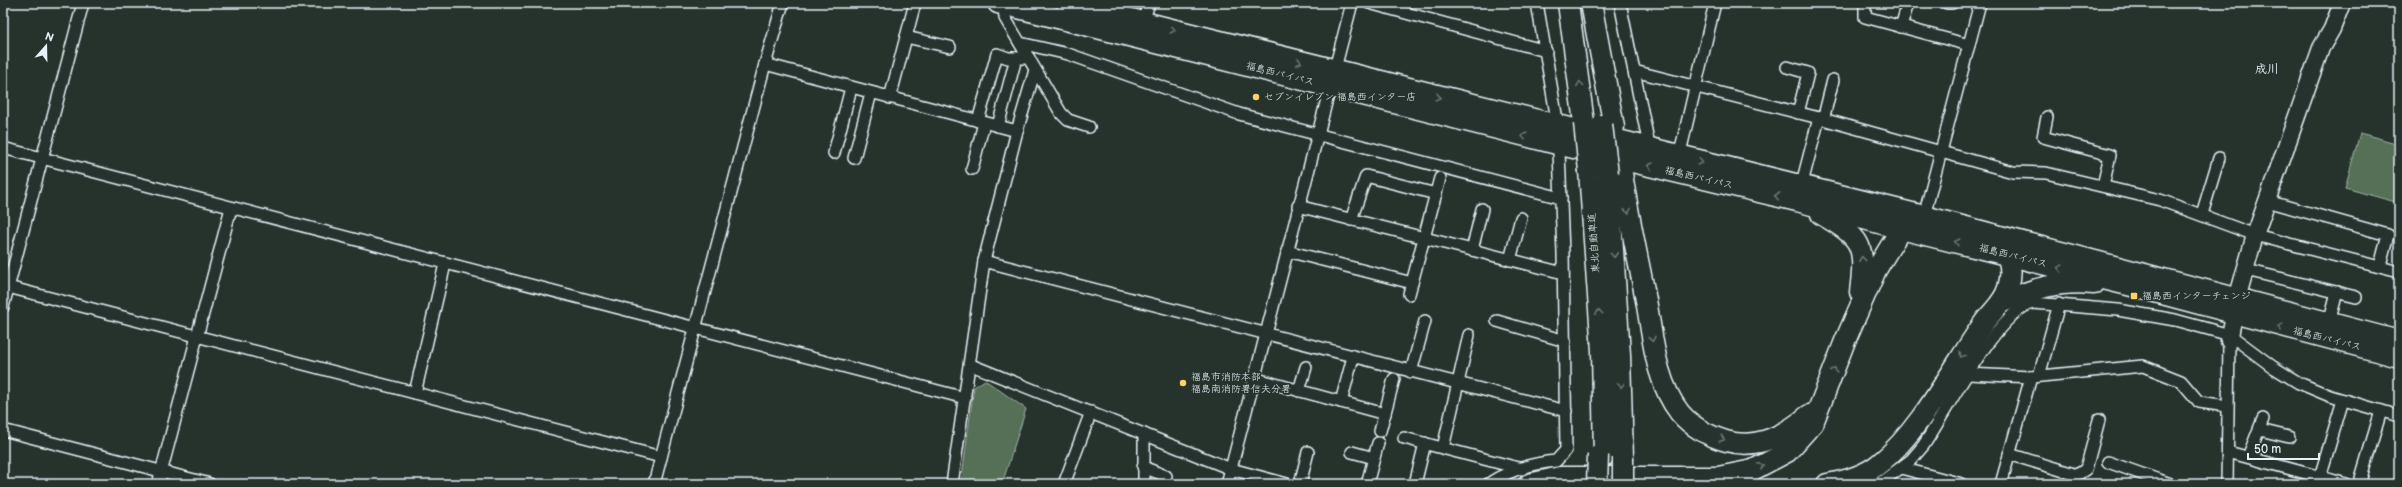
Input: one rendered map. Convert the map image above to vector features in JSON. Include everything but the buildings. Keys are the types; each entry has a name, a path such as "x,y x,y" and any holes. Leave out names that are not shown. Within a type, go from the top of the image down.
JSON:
{"highway":[{"name":"福島西バイパス","path":"1067,3 1143,23 1331,79"},
{"name":"東北自動車道","path":"1568,3 1600,125"},
{"name":"東北自動車道","path":"1587,3 1600,125 1589,171 1608,457 1623,484"},
{"path":"1591,3 1600,125 1615,173 1655,353 1667,390 1680,413 1697,428 1709,435 1743,444 1763,442 1783,435 1820,407"},
{"name":"福島西バイパス","path":"1001,4 1331,79 1799,194 1924,216 1994,235 2399,357"},
{"name":"福島西バイパス","path":"1557,135 1650,150 1679,157 1799,194 1901,229 2136,287 2236,307 2329,323 2399,341"},
{"name":"東北自動車道","path":"1605,484 1620,355 1615,173"},
{"path":"1799,194 1843,227 1861,247 1863,267 1857,312"},
{"path":"1526,476 1546,478 1566,476 1718,477 1740,474 1760,467 1787,452 1813,423 1857,312 1887,250 1901,229 1924,216"},
{"path":"1827,484 1868,471 1896,449 1912,430 1984,322 2002,302 2008,287 2011,273 2008,255 1994,235"},
{"path":"2002,302 2037,287 2052,284 2083,283 2136,287"},
{"path":"1597,484 1608,457"}],"street":[{"path":"3,307 84,3"},
{"path":"654,484 765,64 783,3"},
{"path":"890,98 915,3"},
{"path":"1143,23 1149,3"},
{"path":"1227,484 1253,378 1352,3"},
{"path":"1369,3 1546,51"},
{"path":"1488,484 1500,477 1526,476 1538,463 1556,461 1566,450 1561,198 1557,135 1546,51 1537,3"},
{"path":"1620,3 1650,150"},
{"path":"1679,157 1715,3"},
{"path":"1865,3 1866,17 1969,45"},
{"path":"1901,27 1908,3"},
{"path":"1947,3 1952,3"},
{"path":"1924,216 1980,3"},
{"path":"2227,484 2227,406 2230,338 2236,307 2255,235 2321,48 2332,29 2342,3"},
{"path":"1001,4 1005,18 1061,113 1068,120 1089,127"},
{"path":"906,36 950,47"},
{"path":"1020,43 1068,54 1239,114 1561,198"},
{"path":"972,169 997,54 1008,58 1029,58"},
{"path":"998,126 1016,58"},
{"path":"765,64 1017,131"},
{"path":"1787,67 1808,73 1798,113"},
{"path":"952,484 971,365 984,261 1017,131 1035,70"},
{"path":"1634,71 1694,88 1821,119 2013,172 2039,171 2160,200 2202,214 2255,235 2399,272"},
{"path":"1799,194 1832,80"},
{"path":"834,153 851,88"},
{"path":"854,158 871,93"},
{"path":"2046,118 2044,137 2110,155 2103,186"},
{"path":"3,148 965,398"},
{"path":"2202,214 2219,158"},
{"path":"1351,220 1366,176 1436,194"},
{"path":"1409,294 1440,178"},
{"path":"2267,201 2388,236 2380,266"},
{"path":"1298,206 1563,273"},
{"path":"158,484 231,208"},
{"path":"1472,250 1482,209"},
{"path":"1510,260 1521,218"},
{"path":"1287,251 1412,283"},
{"path":"984,261 1353,358 1566,411"},
{"path":"414,393 445,264"},
{"path":"2246,270 2356,297"},
{"path":"8,287 661,457"},
{"path":"2329,323 2337,292"},
{"path":"1879,484 1901,468 1923,446 1999,328 2020,308 2033,303 2118,310 2174,320 2230,338 2299,383 2343,400 2399,416"},
{"path":"2001,484 2009,454 2059,304"},
{"path":"1411,372 1425,321"},
{"path":"1497,321 1565,341"},
{"path":"1443,448 1469,335"},
{"path":"1341,402 1353,358"},
{"path":"971,365 1231,469 1288,484"},
{"path":"1968,374 2035,376 2143,366 2181,381 2199,402 2227,406"},
{"path":"1299,390 1306,367"},
{"path":"1253,378 1385,414"},
{"path":"1380,431 1394,379"},
{"path":"2320,477 2343,400"},
{"path":"2361,478 2381,411"},
{"path":"1064,484 1091,412"},
{"path":"2248,457 2256,432 2260,430 2264,419"},
{"path":"2009,454 2077,475 2086,469 2099,420"},
{"path":"3,430 210,484"},
{"path":"2260,430 2289,437"},
{"path":"1144,434 1144,484"},
{"path":"1404,438 1443,448 1526,476"},
{"path":"1367,484 1378,443"},
{"path":"1415,484 1425,443"},
{"path":"1300,484 1308,452"},
{"path":"1352,452 1374,458"},
{"path":"2228,452 2346,484"},
{"path":"2108,462 2170,484"},
{"path":"1143,467 1166,476"},
{"path":"1901,468 1962,484"}],"green space":[{"path":"2360,133 2399,144 2399,203 2345,188"},
{"path":"985,380 1026,409 1002,484 961,484 974,387"}],"place":[{"name":"セブンイレブン 福島西インター店","path":"1256,97"},
{"name":"福島西インターチェンジ","path":"2134,296"},
{"name":"福島市消防本部 福島南消防署信夫分署","path":"1183,383"}],"district":[{"name":"成川","path":"2267,69"}]}
